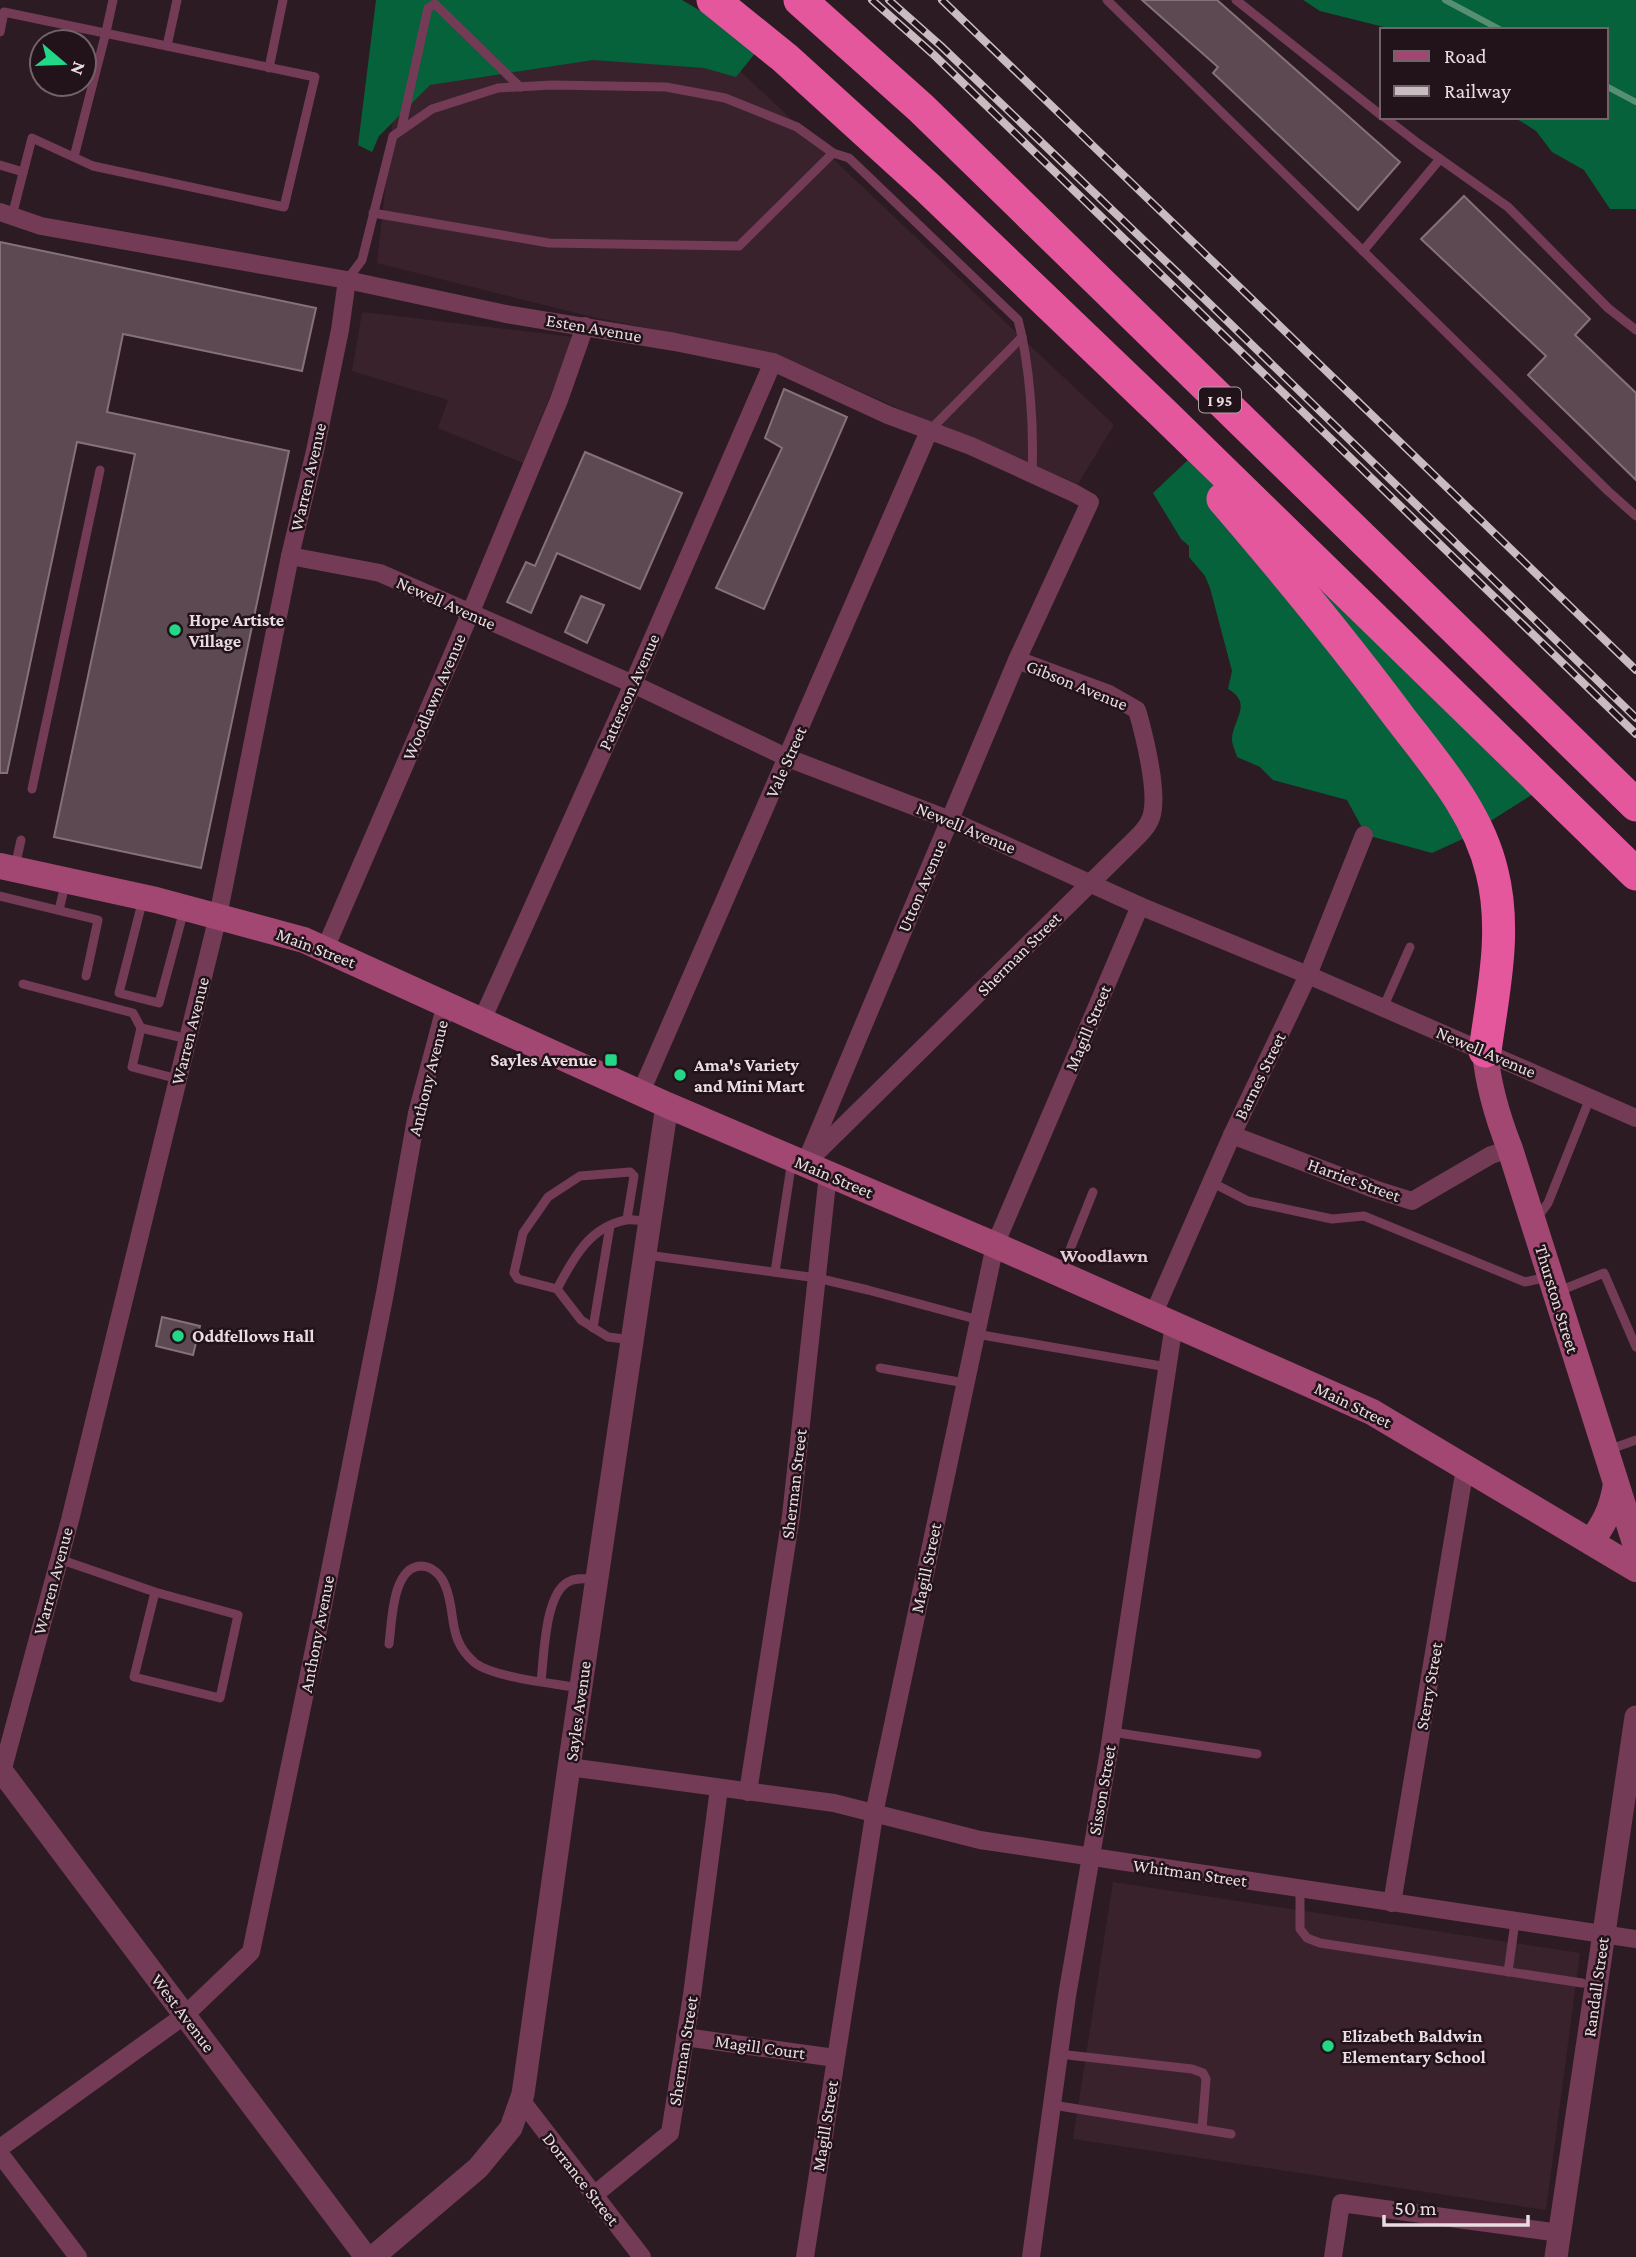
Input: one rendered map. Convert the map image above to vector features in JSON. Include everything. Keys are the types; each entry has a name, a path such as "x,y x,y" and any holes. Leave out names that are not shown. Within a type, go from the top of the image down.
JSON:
{"highway":[{"name":"I 95","path":"713,0 853,117 1070,323 1636,874"},
{"name":"I 95","path":"800,0 921,108 1636,805"},
{"path":"1070,323 1265,549 1385,698 1457,793 1485,849 1496,894 1498,964 1485,1051"}],"main road":[{"name":"Main Street","path":"6,869 218,916 304,940 326,949 667,1105 995,1245 1372,1412 1636,1569"},
{"name":"Thurston Street","path":"1485,1051 1487,1078 1496,1113 1510,1149 1636,1546"},
{"path":"1591,1542 1612,1507 1616,1485"}],"street":[{"name":"Esten Avenue","path":"6,214 41,226 347,280 506,314 585,326 773,362 888,415 971,446 1074,492 1090,502 1058,571"},
{"name":"Warren Avenue","path":"1,1772 59,1559 218,916 290,556 340,330 347,280"},
{"name":"Woodlawn Avenue","path":"326,949 559,400 585,326"},
{"name":"Patterson Avenue","path":"482,1020 633,684 773,362"},
{"name":"Vale Street","path":"641,1092 929,431"},
{"name":"Newell Avenue","path":"290,556 380,573 633,684 788,758 950,820 1140,906 1308,975 1636,1118"},
{"name":"Utton Avenue","path":"809,1166 950,820 1017,660 1058,571"},
{"name":"Gibson Avenue","path":"1017,660 1109,694 1137,710"},
{"name":"Sherman Street","path":"748,1792 791,1516 817,1278 809,1166 1147,826 1153,813 1147,746 1137,710"},
{"name":"Barnes Street","path":"1163,1319 1211,1182 1308,975 1364,835"},
{"name":"Magill Street","path":"805,2257 874,1814 995,1245 1140,906"},
{"name":"Anthony Avenue","path":"0,2148 185,2015 250,1952 385,1293 417,1113 446,1004"},
{"name":"Sayles Avenue","path":"373,2257 478,2168 511,2128 521,2101 645,1254 639,1220 667,1105"},
{"name":"Harriet Street","path":"1232,1135 1412,1201 1491,1155 1510,1149"},
{"name":"Sisson Street","path":"1031,2257 1067,1996 1112,1732 1167,1367 1163,1319"},
{"name":"Sterry Street","path":"1392,1903 1465,1468"},
{"name":"Randall Street","path":"1556,2257 1636,1717"},
{"path":"569,1767 719,1788"},
{"name":"West Avenue","path":"1,1772 366,2257"},
{"name":"Sherman Street","path":"594,2194 670,2133 719,1788"},
{"name":"Whitman Street","path":"719,1788 834,1803 980,1840 1636,1939"},
{"name":"Magill Court","path":"685,2037 835,2058"},
{"name":"Dorrance Street","path":"521,2101 642,2257"},
{"path":"0,2154 78,2257"},
{"path":"1333,2257 1341,2203 1560,2233"}],"lane":[{"path":"0,32 6,0"},
{"path":"74,157 113,0"},
{"path":"167,46 177,0"},
{"path":"269,68 283,0"},
{"path":"1107,0 1636,516"},
{"path":"1236,0 1380,114"},
{"path":"401,130 428,8 435,4 520,87"},
{"path":"4,12 315,77 285,207 93,166 32,138 23,172 6,214"},
{"path":"347,280 362,260 393,136 432,109 498,88 552,85 666,87 725,98 797,127 833,153 849,158 1018,320 1034,438 1032,473"},
{"path":"1387,119 1508,207 1608,308 1636,330"},
{"path":"373,213 550,243 739,246 833,153"},
{"path":"1363,251 1440,159"},
{"path":"0,165 23,172"},
{"path":"929,431 1022,337"},
{"path":"32,789 100,470"},
{"path":"6,869 21,840"},
{"path":"59,910 66,881"},
{"path":"0,896 98,920 86,976"},
{"path":"144,898 119,993 159,1003 184,908"},
{"path":"1383,1008 1410,947"},
{"path":"23,984 133,1013 141,1028 132,1067 178,1079"},
{"path":"141,1028 188,1039"},
{"path":"1533,1224 1548,1203 1590,1098"},
{"path":"775,1272 809,1166"},
{"path":"557,1289 587,1240 610,1226 639,1220 634,1176 630,1172 580,1176 548,1197 523,1233 514,1273 518,1279 557,1289 581,1320 608,1337 633,1340"},
{"path":"1211,1182 1248,1201 1332,1219 1364,1216 1525,1282 1552,1284 1604,1273 1636,1347"},
{"path":"1060,1274 1093,1192"},
{"path":"593,1328 610,1226"},
{"path":"645,1254 817,1278 868,1290 977,1327 1167,1367"},
{"path":"880,1368 965,1383"},
{"path":"1605,1451 1636,1440"},
{"path":"59,1559 155,1592 238,1615 220,1698 134,1678 155,1592"},
{"path":"388,1644 398,1584 407,1571 426,1566 435,1570 445,1585 452,1628 464,1651 476,1664 498,1673 581,1688"},
{"path":"541,1681 552,1601 568,1582 580,1578 597,1579"},
{"path":"1112,1732 1257,1754"},
{"path":"1300,1889 1300,1929 1307,1938 1320,1943 1582,1983"},
{"path":"1508,1972 1515,1922"},
{"path":"1059,2054 1192,2069 1203,2073 1206,2079 1202,2129"},
{"path":"1053,2105 1231,2134"}],"shaded area":[{"path":"406,0 715,47 1114,425 1078,484 931,423 777,354 588,316 377,263"},
{"path":"362,312 574,337 523,463 438,428 448,400 352,371"},
{"name":"Elizabeth Baldwin Elementary School","path":"1113,1882 1580,1953 1546,2210 1073,2139"}],"green space":[{"path":"376,0 682,0 761,46 736,77 704,68 593,60 430,85 379,136 372,152 358,145"},
{"path":"1303,0 1636,0 1636,209 1610,209 1584,170 1552,152 1536,131 1517,119 1608,119 1608,28 1388,28 1320,11"},
{"path":"1190,458 1544,787 1481,827 1478,832 1432,853 1366,835 1347,800 1273,780 1260,767 1237,757 1232,740 1241,706 1240,700 1228,689 1232,671 1210,588 1205,576 1189,557 1189,546 1181,539 1153,493"}],"building":[{"path":"1142,0 1217,0 1400,162 1358,210 1213,73 1218,67"},
{"path":"1464,196 1590,319 1575,335 1636,393 1636,480 1528,375 1546,356 1421,239"},
{"name":"Hope Artiste Village","path":"0,242 316,308 302,371 123,334 107,412 289,451 201,868 54,837 135,454 77,442 7,773 0,773"},
{"path":"784,389 847,417 764,609 716,588 782,448 765,438"},
{"path":"585,452 682,493 640,589 557,553 531,613 507,602 526,562 535,566"},
{"path":"581,596 604,605 587,643 565,632"},
{"name":"Oddfellows Hall","path":"162,1317 200,1326 193,1355 156,1346"}],"waterway":[{"path":"1445,0 1497,28"},
{"path":"1608,87 1636,102"}],"railway":[{"path":"872,0 934,55 1636,734"},
{"path":"889,0 941,46 1183,278 1636,718"},
{"path":"942,0 1636,670"}],"place":[{"name":"Hope Artiste Village","path":"175,630"},
{"name":"Sayles Avenue","path":"611,1060"},
{"name":"Ama's Variety and Mini Mart","path":"680,1075"},
{"name":"Oddfellows Hall","path":"178,1336"},
{"name":"Elizabeth Baldwin Elementary School","path":"1328,2046"}],"district":[{"name":"Woodlawn","path":"1104,1255"}]}
